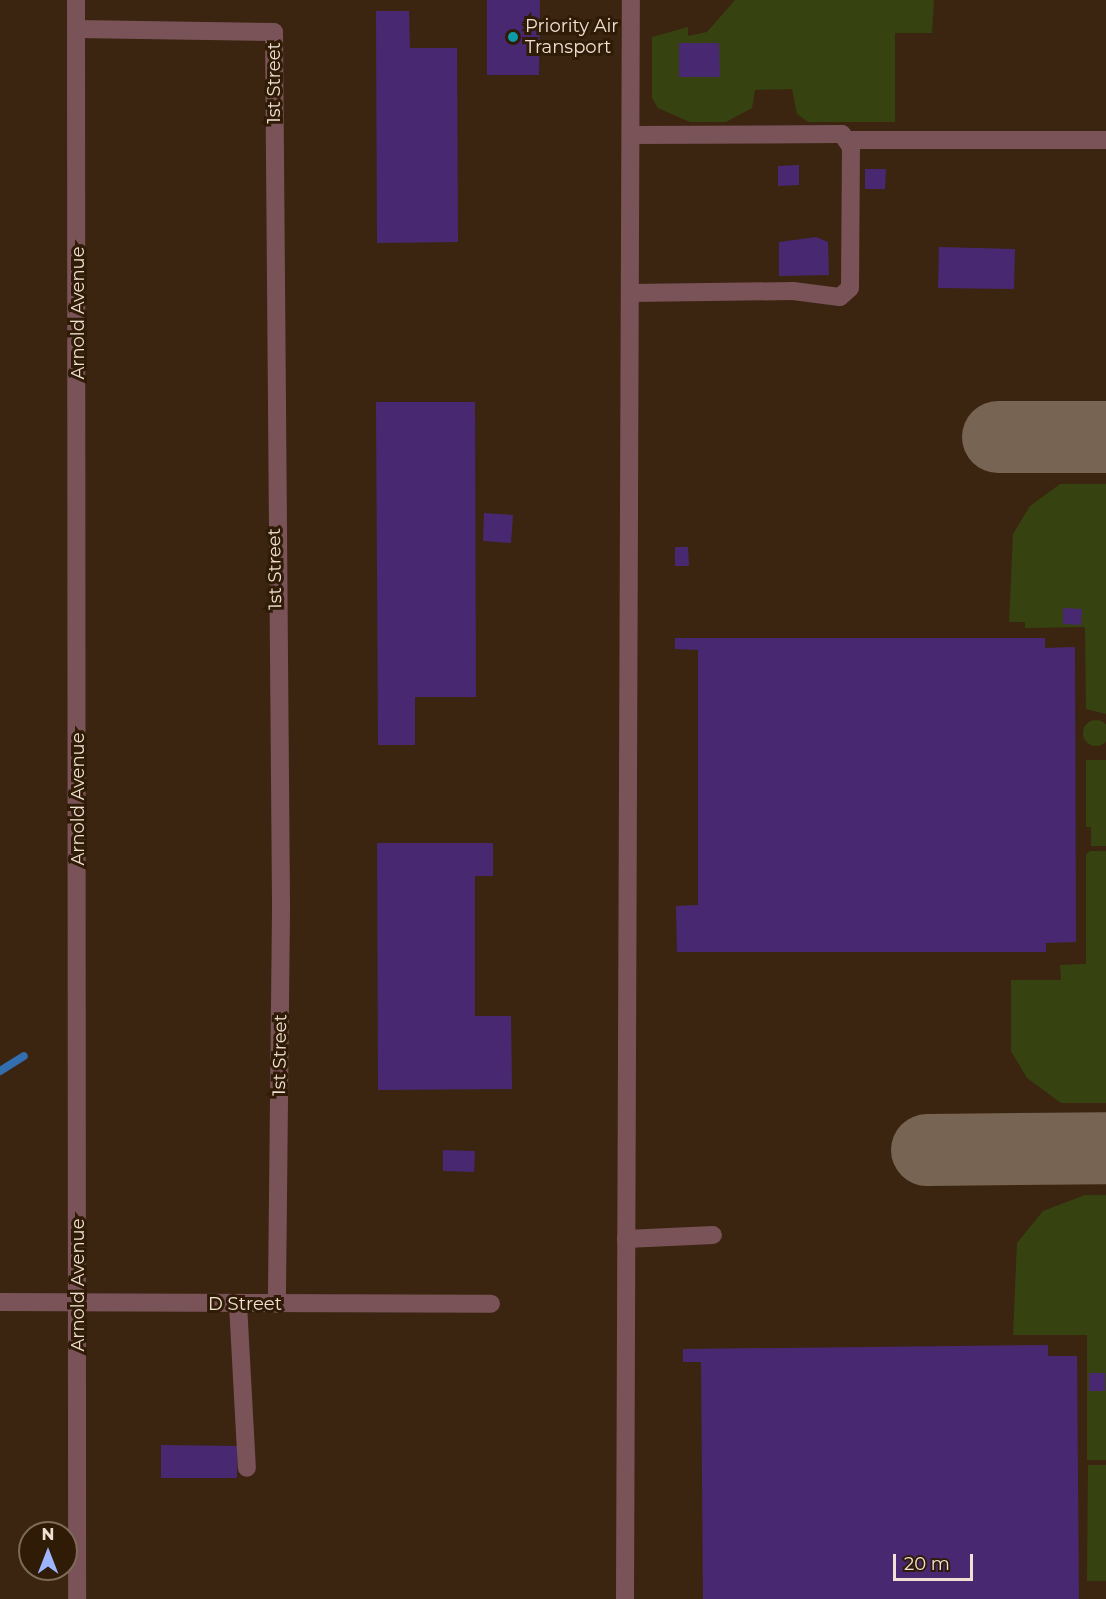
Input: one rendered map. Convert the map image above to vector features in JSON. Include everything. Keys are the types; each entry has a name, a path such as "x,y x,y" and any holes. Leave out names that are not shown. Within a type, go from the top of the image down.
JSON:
{"street":[{"name":"Arnold Avenue","path":"76,0 77,1599"},
{"path":"626,1599 631,0"},
{"name":"1st Street","path":"76,29 274,32 281,910 277,1304"},
{"path":"630,293 793,291 840,297 850,288 851,147 842,134 631,135"},
{"path":"847,140 1106,140"},
{"path":"626,1239 714,1235"},
{"name":"D Street","path":"0,1302 491,1304"},
{"path":"238,1304 247,1468"}],"green space":[{"path":"735,0 934,0 932,33 895,33 895,122 808,122 797,114 792,89 755,90 752,108 726,122 690,122 658,108 652,98 652,37 688,27 688,36 707,32"},
{"path":"1060,484 1106,484 1106,714 1086,709 1085,627 1025,628 1025,622 1009,622 1013,534 1030,506"},
{"path":"1096,720 1105,724 1109,733 1105,742 1096,746 1087,742 1083,733 1087,724"},
{"path":"1086,760 1106,760 1106,846 1091,846 1091,827 1086,827"},
{"path":"1090,851 1106,851 1106,1103 1061,1103 1027,1078 1011,1051 1011,980 1061,980 1060,965 1086,964 1086,855"},
{"path":"1085,1195 1106,1195 1106,1460 1087,1460 1087,1335 1013,1335 1017,1243 1043,1211"},
{"path":"1088,1465 1106,1465 1106,1581 1087,1581"}],"building":[{"name":"Priority Air Transport","path":"487,0 540,0 539,75 487,75"},
{"path":"376,11 409,11 410,48 457,48 458,242 377,243"},
{"path":"679,43 719,43 720,77 679,77"},
{"path":"799,165 799,185 778,186 778,166"},
{"path":"865,169 886,169 885,189 865,189"},
{"path":"816,237 828,242 829,275 779,276 779,242"},
{"path":"939,247 1015,249 1014,289 938,288"},
{"path":"376,402 475,402 476,697 415,697 415,745 378,745"},
{"path":"484,513 513,515 511,543 483,541"},
{"path":"675,547 688,547 689,566 675,566"},
{"path":"1063,608 1082,609 1081,625 1063,624"},
{"path":"675,638 1045,638 1045,648 1075,647 1076,942 1046,943 1046,952 677,952 676,906 698,905 698,650 675,649"},
{"path":"377,843 493,843 493,876 475,876 475,1016 511,1016 512,1089 378,1090"},
{"path":"443,1150 475,1151 474,1172 443,1171"},
{"path":"1048,1345 1048,1356 1077,1356 1079,1599 703,1599 701,1362 683,1362 683,1349"},
{"path":"1089,1373 1105,1373 1105,1391 1089,1391"},
{"path":"161,1445 237,1446 237,1478 161,1478"}],"waterway":[{"path":"0,1071 24,1056"}],"taxiway":[{"path":"998,437 1106,437"},
{"path":"927,1150 1106,1148"}],"place":[{"name":"Priority Air Transport","path":"513,37"}]}
